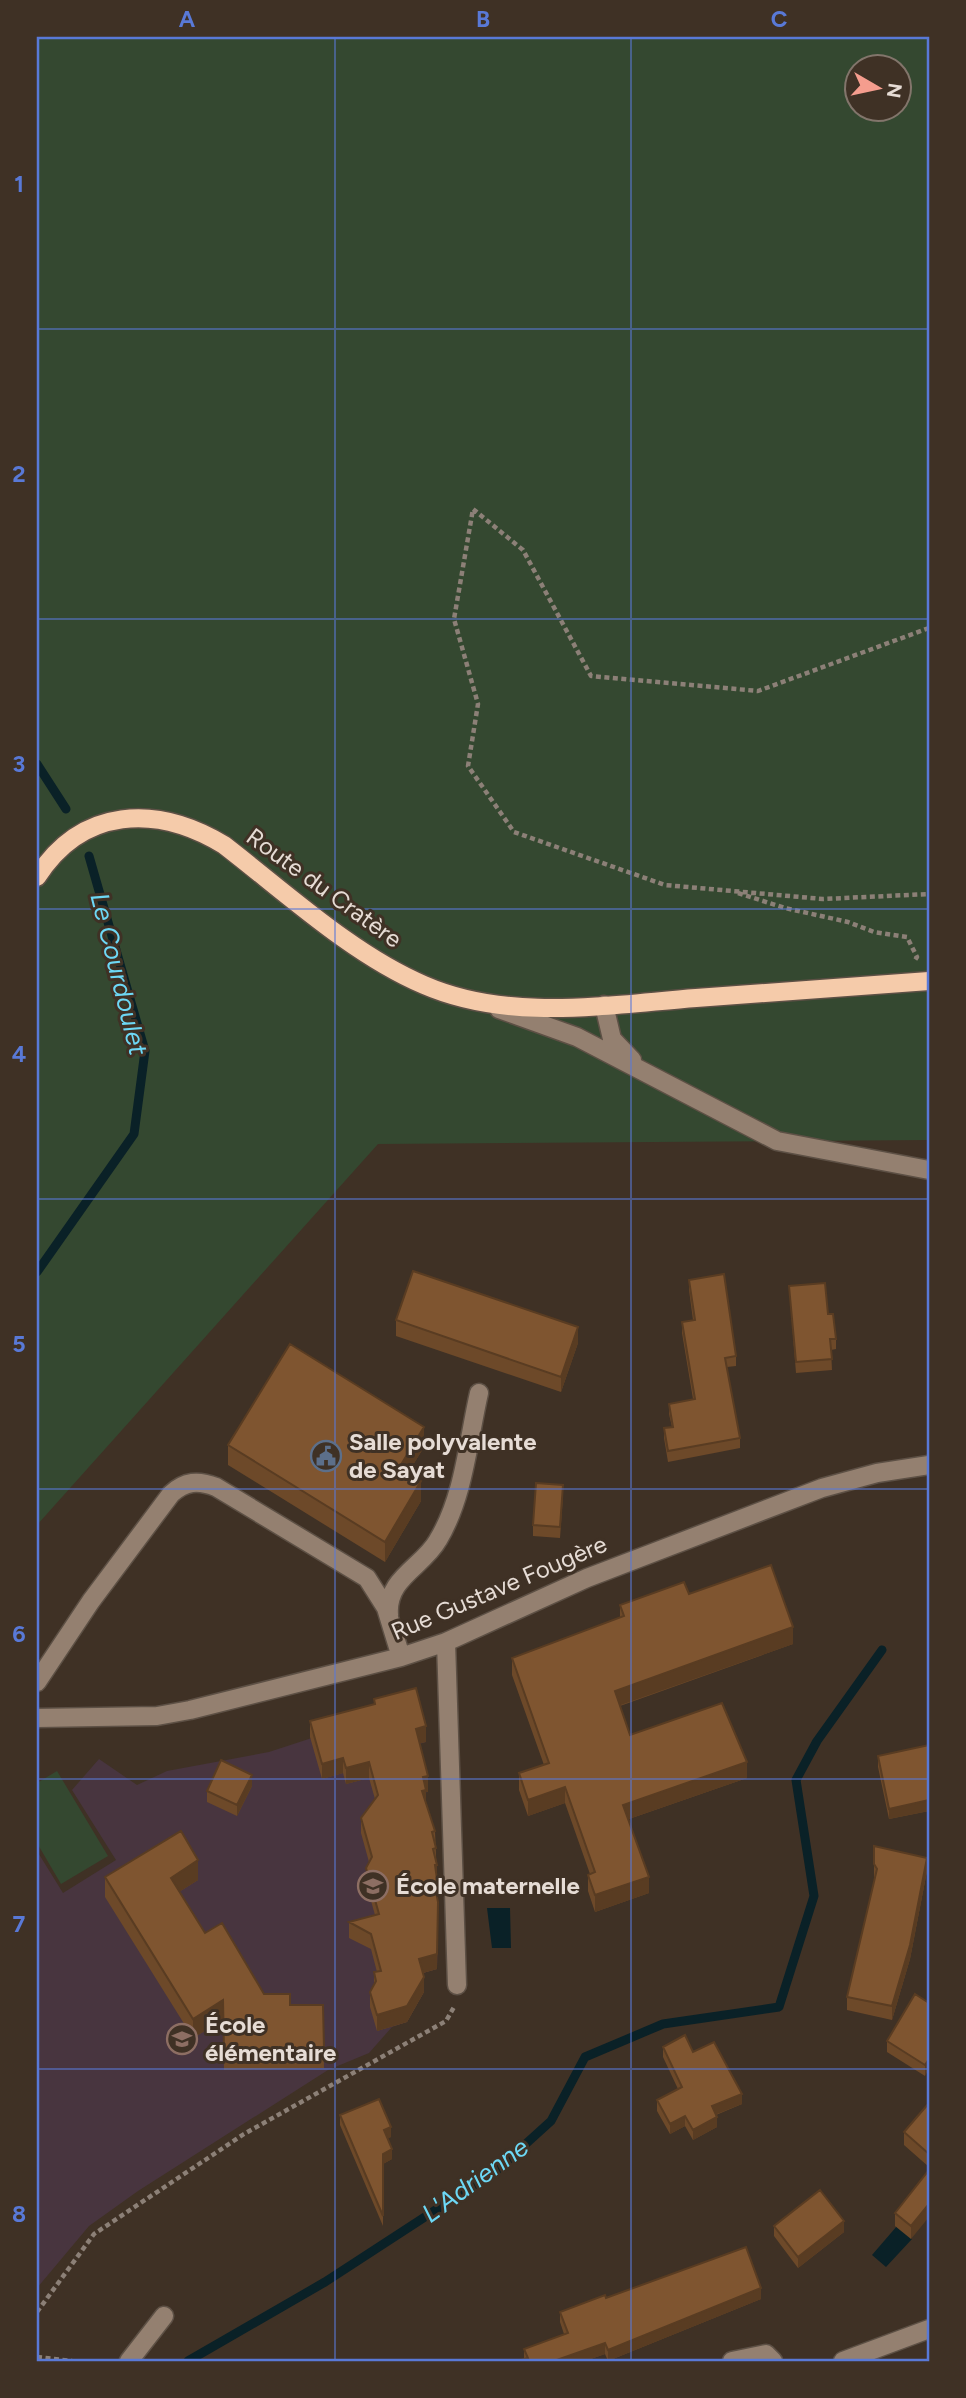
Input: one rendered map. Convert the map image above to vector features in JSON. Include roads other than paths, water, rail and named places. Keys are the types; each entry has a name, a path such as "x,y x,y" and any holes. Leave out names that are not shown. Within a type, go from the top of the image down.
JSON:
{"main road":[{"name":"Route du Cratère","path":"37,877 67,840 99,824 124,819 183,826 224,845 342,936 422,985 466,1000 516,1007 604,1005 929,981"}],"street":[{"path":"466,1000 526,1017 577,1037 777,1141 929,1170"},
{"path":"604,1005 612,1039 620,1049 663,1083"},
{"path":"389,1618 389,1603 399,1582 438,1542 452,1513 479,1393"},
{"name":"Rue Gustave Fougère","path":"37,1718 157,1716 401,1657 446,1642 587,1578 822,1488 864,1475 929,1465"},
{"path":"37,1682 91,1601 171,1494 180,1486 196,1482 216,1486 367,1578 382,1597 401,1657"},
{"path":"446,1642 457,1986"},
{"path":"129,2361 164,2316"},
{"path":"843,2361 929,2329"},
{"path":"732,2361 766,2354 774,2361"}],"water":[{"path":"487,1908 510,1908 511,1948 492,1948"},
{"path":"897,2226 912,2239 886,2267 872,2255"}],"waterway":[{"name":"Le Courdoulet","path":"37,764 66,809"},
{"name":"Le Courdoulet","path":"37,1272 134,1134 145,1051 89,856"},
{"name":"L'Adrienne","path":"188,2361 325,2282 497,2170 551,2121 585,2057 663,2024 779,2007 814,1896 796,1780 817,1741 882,1650"}],"place":[{"name":"Salle polyvalente de Sayat","path":"326,1456"},
{"name":"École maternelle","path":"373,1886"},
{"name":"École élémentaire","path":"182,2039"}]}
